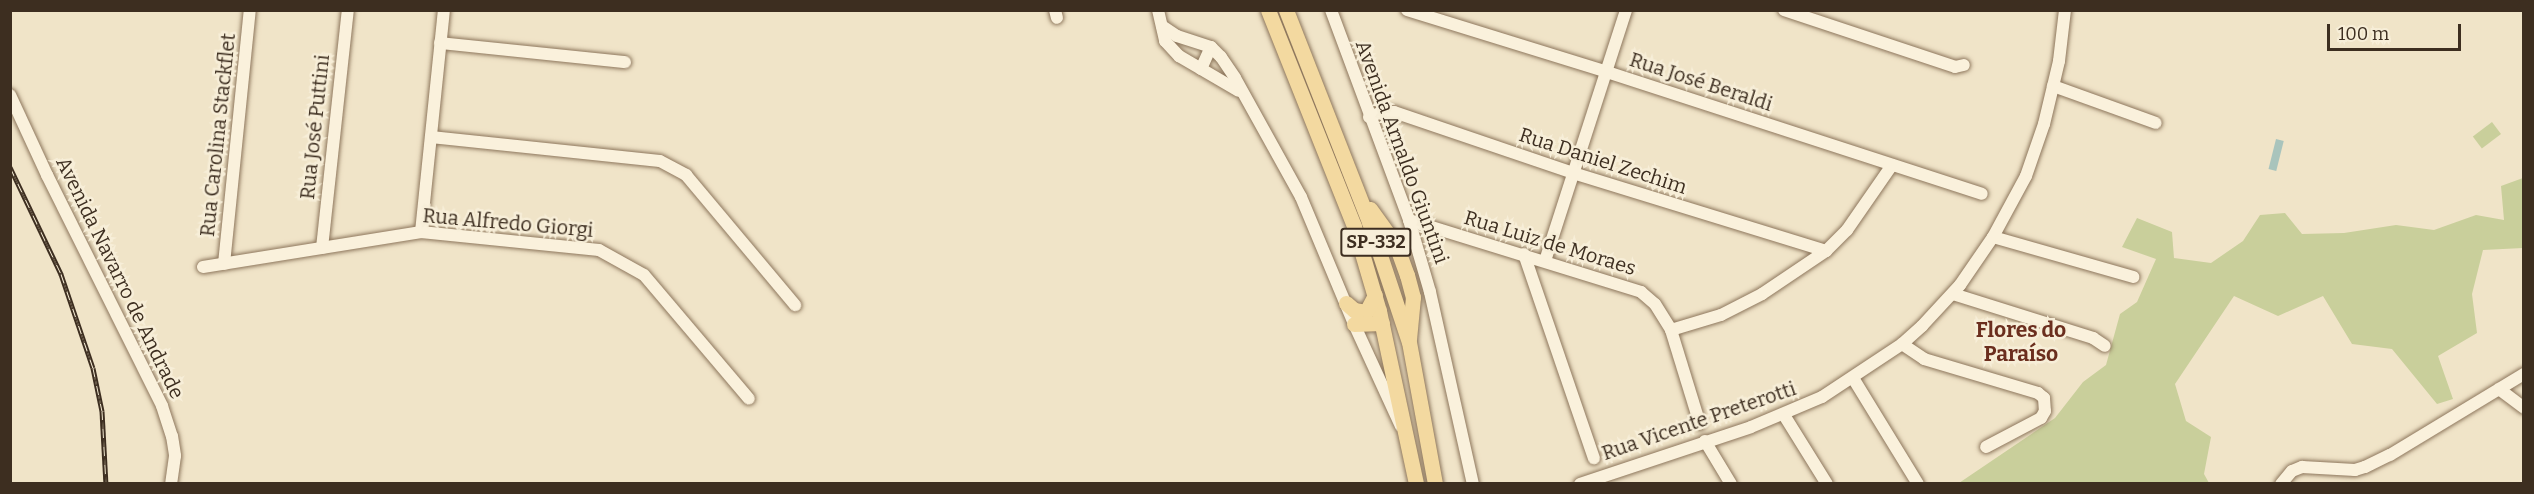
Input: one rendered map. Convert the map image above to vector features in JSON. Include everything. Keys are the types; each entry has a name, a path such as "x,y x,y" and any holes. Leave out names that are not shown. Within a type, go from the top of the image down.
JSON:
{"main road":[{"name":"SP-332","path":"1268,10 1340,186 1375,295 1416,483"},
{"name":"SP-332","path":"1286,10 1359,194 1410,348 1435,483"},
{"path":"1359,194 1415,272 1410,348 1395,356 1388,351"},
{"path":"1346,303 1354,310 1366,312 1375,295"},
{"path":"1354,324 1382,323"},
{"path":"1395,390 1410,391 1415,394 1422,408"}],"street":[{"name":"Rua Carolina Stackflet","path":"224,264 250,10"},
{"name":"Rua José Puttini","path":"321,248 348,10"},
{"path":"421,232 444,10"},
{"path":"1158,10 1165,41 1179,56 1240,91"},
{"name":"Avenida Arnaldo Giuntini","path":"1331,10 1409,220 1415,272 1430,292 1473,483"},
{"name":"Rua José Beraldi","path":"1407,10 1607,72 1982,194"},
{"path":"1545,261 1626,10"},
{"name":"Rua Vicente Preterotti","path":"1580,483 1784,415 1822,397 1902,344 1953,294 1993,237 2025,177 2044,124 2053,86 2065,10"},
{"path":"1788,11 1955,67 1964,66"},
{"path":"1162,26 1177,36 1211,47 1221,57 1301,197 1390,407 1406,434"},
{"path":"440,43 625,62"},
{"path":"1201,69 1211,47"},
{"path":"2053,86 2156,123"},
{"name":"Avenida Navarro de Andrade","path":"10,95 47,175 162,406 172,436 175,456 171,483"},
{"name":"Rua Daniel Zechim","path":"1369,117 1382,112 1394,112 1573,173 1826,251"},
{"path":"431,137 660,161 686,175 795,306"},
{"path":"1671,330 1721,315 1762,294 1826,251 1847,230 1892,165"},
{"name":"Rua Luiz de Moraes","path":"1409,220 1641,292 1655,304 1671,330 1700,424"},
{"name":"Rua Alfredo Giorgi","path":"203,267 421,232 599,250 644,275 749,399"},
{"path":"1993,237 2133,277"},
{"path":"1524,255 1594,458"},
{"path":"1413,297 1430,292"},
{"path":"1953,294 2093,338 2105,346"},
{"path":"1902,344 1924,359 2038,393 2044,398 2045,411 2041,418 1986,447"},
{"path":"2281,483 2292,471 2302,467 2341,470 2365,467 2390,455 2523,374"},
{"path":"1853,378 1918,483"},
{"path":"2499,389 2523,408"},
{"path":"1784,415 1827,483"},
{"path":"1705,441 1731,483"}],"green space":[{"path":"2492,122 2501,134 2482,148 2473,136"},
{"path":"2523,178 2523,248 2483,250 2472,294 2477,333 2438,356 2453,399 2437,404 2392,349 2352,344 2323,296 2278,316 2234,296 2175,384 2186,421 2211,437 2204,474 2209,483 1959,483 2055,418 2083,382 2106,365 2120,314 2137,302 2156,259 2122,247 2137,218 2172,232 2174,258 2211,263 2243,241 2260,215 2285,213 2302,234 2344,233 2396,225 2434,230 2476,215 2504,220 2501,186"}],"water":[{"path":"2276,139 2284,141 2276,171 2269,169"}],"railway":[{"path":"10,167 61,274 93,368 102,411 106,484"}],"district":[{"name":"Flores do Paraíso","path":"2021,342"}]}
